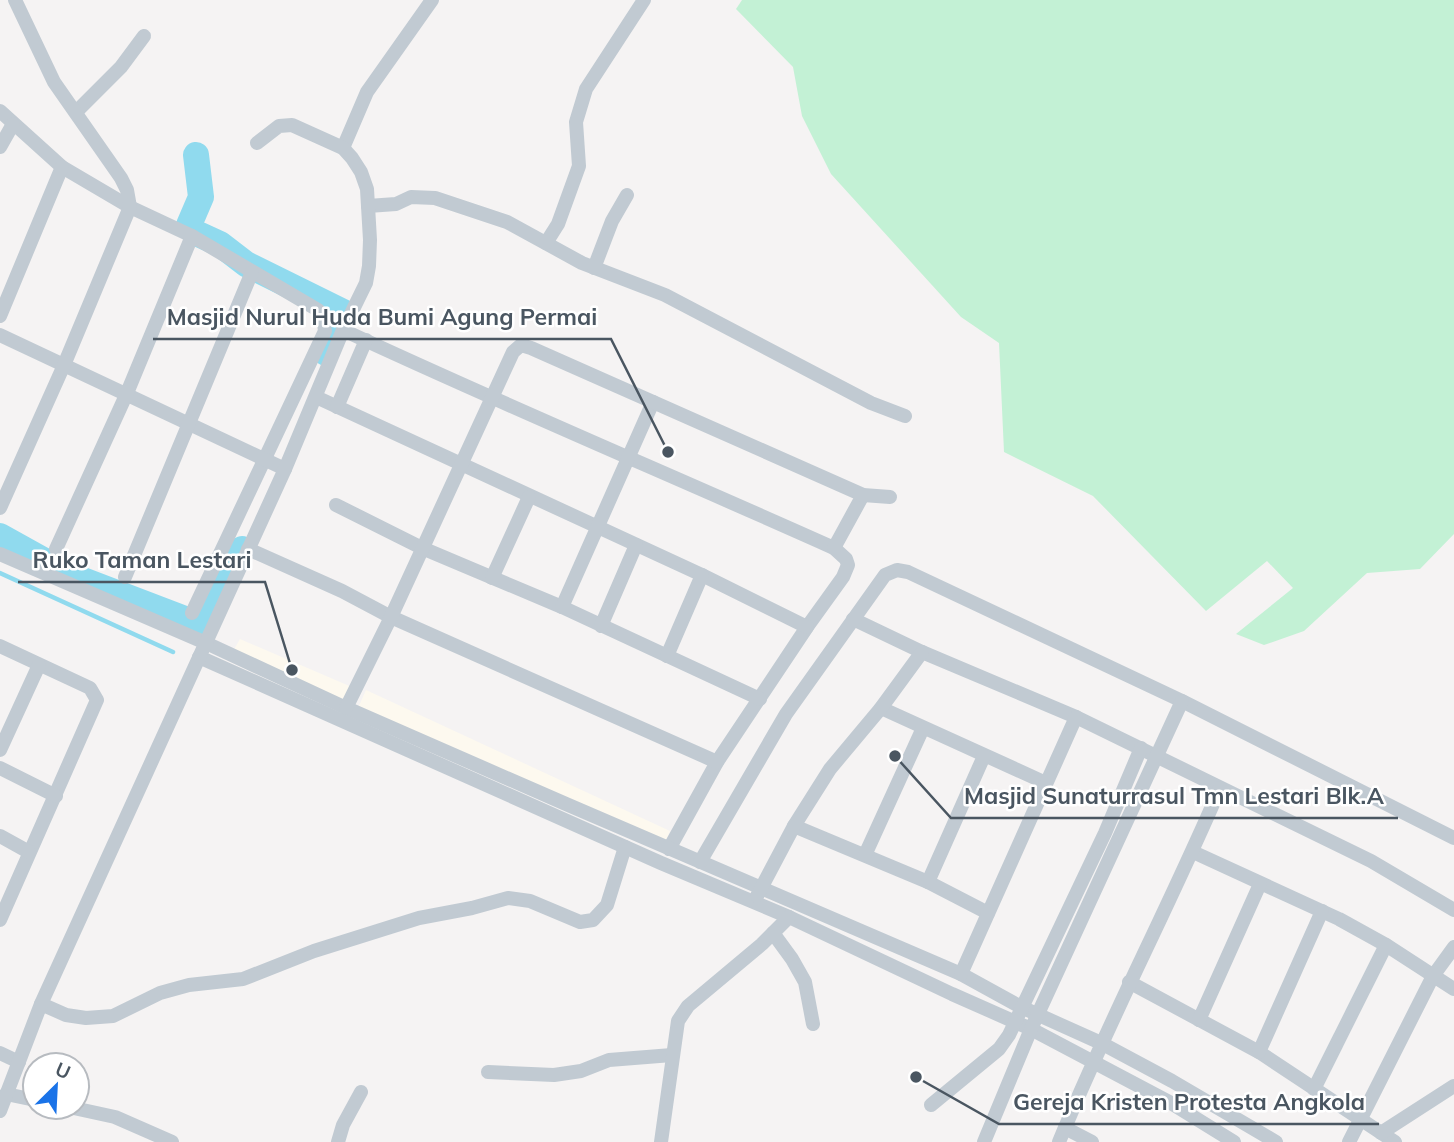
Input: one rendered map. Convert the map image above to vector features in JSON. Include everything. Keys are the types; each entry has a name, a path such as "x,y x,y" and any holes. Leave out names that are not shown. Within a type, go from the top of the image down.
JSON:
{"street":[{"path":"0,508 130,207 121,178 54,82 15,0"},
{"path":"343,148 367,92 432,0"},
{"path":"546,243 558,224 579,166 576,122 586,89 644,0"},
{"path":"76,112 121,67 144,36"},
{"path":"0,111 62,167 130,207 192,236 318,310 323,316 325,331 248,549 41,1004 0,1111"},
{"path":"0,147 13,124"},
{"path":"192,613 316,397 366,283 369,266 367,189 361,172 343,148 299,127 285,124 257,143"},
{"path":"0,316 62,167"},
{"path":"594,268 612,221 627,195"},
{"path":"368,206 396,204 411,197 435,198 507,222 594,268 665,295 871,404 905,416"},
{"path":"56,549 128,393 192,236"},
{"path":"125,577 252,272"},
{"path":"344,330 491,399 630,457 834,548 846,559 848,565 843,577 717,762 669,849"},
{"path":"0,335 276,464"},
{"path":"337,407 366,340"},
{"path":"346,708 513,352 524,345 863,495 890,497"},
{"path":"316,397 702,575 807,627"},
{"path":"562,607 653,402"},
{"path":"834,548 863,495"},
{"path":"492,578 529,497"},
{"path":"336,505 422,548 562,607 761,699"},
{"path":"601,626 636,545"},
{"path":"248,549 391,617 717,762"},
{"path":"0,554 206,643 346,708 961,974 1021,1007 1101,1043 1276,1142"},
{"path":"700,862 786,714 885,575 897,570 1182,701 1454,838"},
{"path":"667,656 702,575"},
{"path":"853,619 922,652 1076,716 1371,861 1454,910"},
{"path":"0,646 90,688 97,696 96,705 0,920"},
{"path":"753,903 794,826 830,769 881,708 922,652"},
{"path":"199,657 625,847 789,916 1031,1029 1171,1103 1234,1142"},
{"path":"0,750 39,665"},
{"path":"984,1142 1038,1013 1182,701"},
{"path":"881,708 1046,783"},
{"path":"961,974 1076,716"},
{"path":"864,855 923,728"},
{"path":"931,1105 999,1049 1105,833 1140,748"},
{"path":"928,882 984,756"},
{"path":"0,768 56,796"},
{"path":"1059,1142 1093,1060 1193,852 1220,788"},
{"path":"794,826 928,882 988,913"},
{"path":"0,836 29,852"},
{"path":"41,1004 66,1015 86,1018 113,1016 160,992 189,985 243,979 314,951 419,918 508,898 530,901 580,922 593,920 607,905 625,847"},
{"path":"1193,852 1322,911 1386,945 1454,989"},
{"path":"1199,1020 1260,884"},
{"path":"1259,1052 1322,911"},
{"path":"661,1142 678,1021 688,1006 789,916"},
{"path":"773,933 805,982 813,1024"},
{"path":"1314,1089 1386,945"},
{"path":"1349,1142 1433,976 1454,947"},
{"path":"1129,982 1259,1052 1395,1142"},
{"path":"0,1054 19,1062"},
{"path":"488,1072 554,1074 581,1071 609,1060 673,1055"},
{"path":"1381,1133 1454,1086"},
{"path":"338,1142 343,1125 361,1092"},
{"path":"6,1094 21,1097"},
{"path":"91,1111 115,1116 172,1142"},
{"path":"1065,1128 1092,1142"}],"shaded area":[{"path":"240,639 354,688 345,703 232,653"},
{"path":"366,690 670,831 664,845 358,708"}],"green space":[{"path":"742,0 1454,0 1454,534 1420,569 1367,573 1304,631 1264,645 1236,634 1293,588 1267,561 1206,611 1093,496 1004,452 999,343 961,317 831,174 802,116 793,67 736,9"}],"waterway":[{"path":"196,155 201,197 189,225 196,233 220,244 246,264 343,312 326,353"},
{"path":"0,536 72,576 203,626 242,549"},
{"path":"0,573 173,652"}],"place":[{"name":"Masjid Nurul Huda Bumi Agung Permai","path":"668,452"},
{"name":"Ruko Taman Lestari","path":"292,670"},
{"name":"Masjid Sunaturrasul Tmn Lestari Blk.A","path":"895,756"},
{"name":"Gereja Kristen Protesta Angkola","path":"916,1077"}]}
